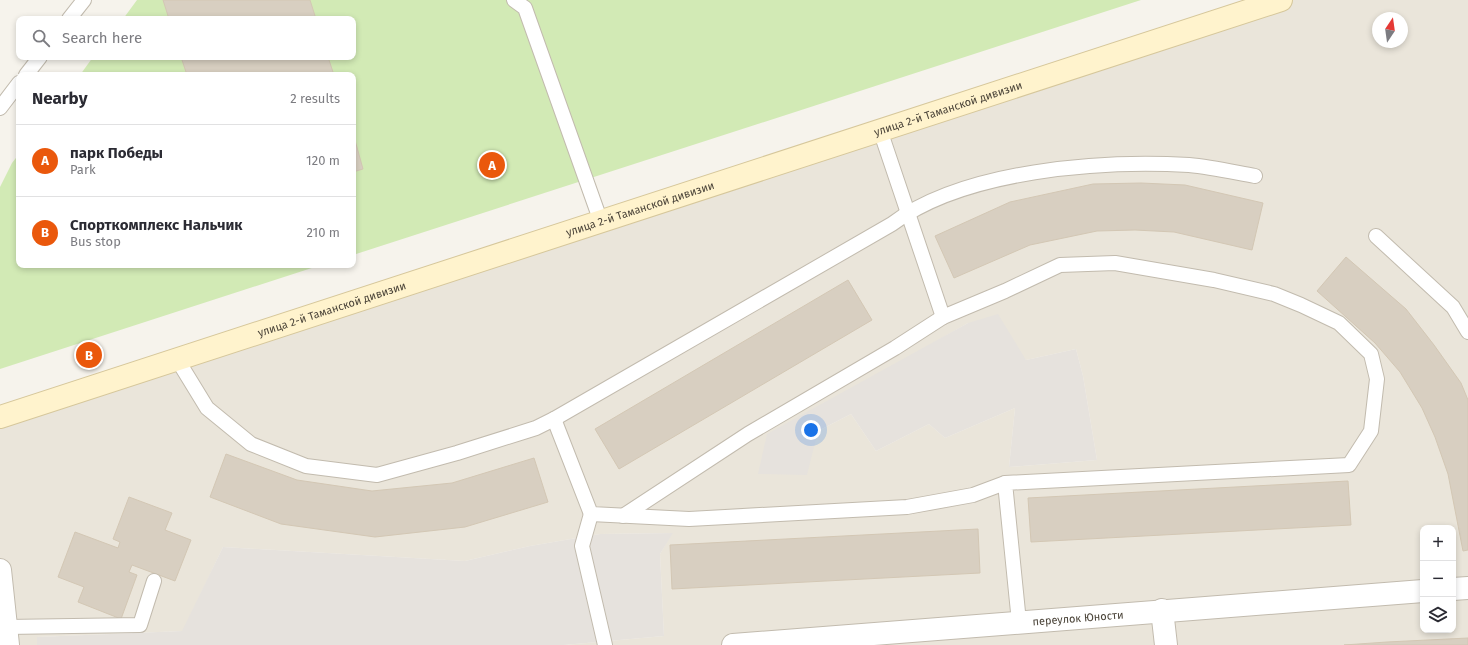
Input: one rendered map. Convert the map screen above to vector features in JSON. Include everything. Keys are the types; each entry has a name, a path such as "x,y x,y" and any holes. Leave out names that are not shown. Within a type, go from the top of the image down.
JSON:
{"main road":[{"name":"улица 2-й Таманской дивизии","path":"0,417 1281,0"}],"street":[{"path":"0,570 7,636"},
{"path":"1456,589 1468,588"},
{"name":"переулок Юности","path":"733,645 1162,610 1420,591"},
{"path":"1162,610 1166,645"}],"lane":[{"path":"71,16 84,0"},
{"path":"514,0 525,8 601,222"},
{"path":"28,72 38,60"},
{"path":"0,108 16,87"},
{"path":"880,130 943,317"},
{"path":"177,359 207,408 252,444 306,466 377,475 536,428 892,224 908,212 955,190 1027,174 1116,164 1190,165 1255,176"},
{"path":"1376,236 1453,307 1468,332"},
{"path":"591,514 623,516 689,519 907,508 973,495 1006,483 1349,465 1371,431 1377,379 1371,354 1339,323 1274,294 1214,280 1115,262 1060,265 943,317 895,348 748,434 623,516"},
{"path":"554,419 591,514 582,546 605,645"},
{"path":"1006,483 1019,622"},
{"path":"7,636 140,625 154,581"}],"shaded area":[{"path":"1281,0 1468,0 1468,645 564,645 664,636 660,554 672,533 600,534 530,546 465,561 223,547 183,631 37,637 37,645 0,645 0,417","holes":["968,323 1026,360 1076,349 1083,376 1097,460 1009,467 1015,408 945,438 929,424 876,451 851,414 818,431 940,339"]},
{"path":"998,314 1026,360 1076,349 1083,376 1097,460 1009,467 1015,408 945,438 929,424 876,451 851,414 818,431 807,475 758,474 767,434 968,323"},
{"path":"673,533 660,554 664,636 564,645 37,645 37,637 182,631 223,547 465,561 530,546 600,534"}],"green space":[{"path":"137,0 1141,0 356,254 356,72 82,72 91,60 356,60 356,16 125,16"},
{"path":"16,158 16,268 312,268 0,369 0,187"}],"building":[{"path":"163,0 310,0 315,16 168,16"},
{"path":"182,60 329,60 333,72 186,72"},
{"path":"356,144 363,169 356,171"},
{"path":"1141,183 1185,185 1263,203 1252,250 1174,232 1135,230 1097,231 1030,245 954,278 935,236 1010,202 1093,184"},
{"path":"1346,257 1406,309 1461,383 1468,400 1468,550 1463,551 1448,474 1435,437 1422,408 1400,372 1375,343 1317,291"},
{"path":"848,280 872,320 619,469 595,429"},
{"path":"226,454 297,480 372,491 452,483 534,458 548,502 465,527 375,537 281,524 210,497"},
{"path":"1348,481 1351,525 1031,542 1028,498"},
{"path":"129,497 172,513 165,530 191,540 175,581 132,565 129,572 137,575 121,619 78,602 84,587 58,577 75,532 118,548 120,542 113,539"},
{"path":"978,529 980,573 672,589 670,545"},
{"path":"1468,638 1468,645 1344,645 1387,642"}],"place":[{"name":"парк Победы","path":"492,165"},
{"name":"Спорткомплекс Нальчик","path":"89,355"}]}
